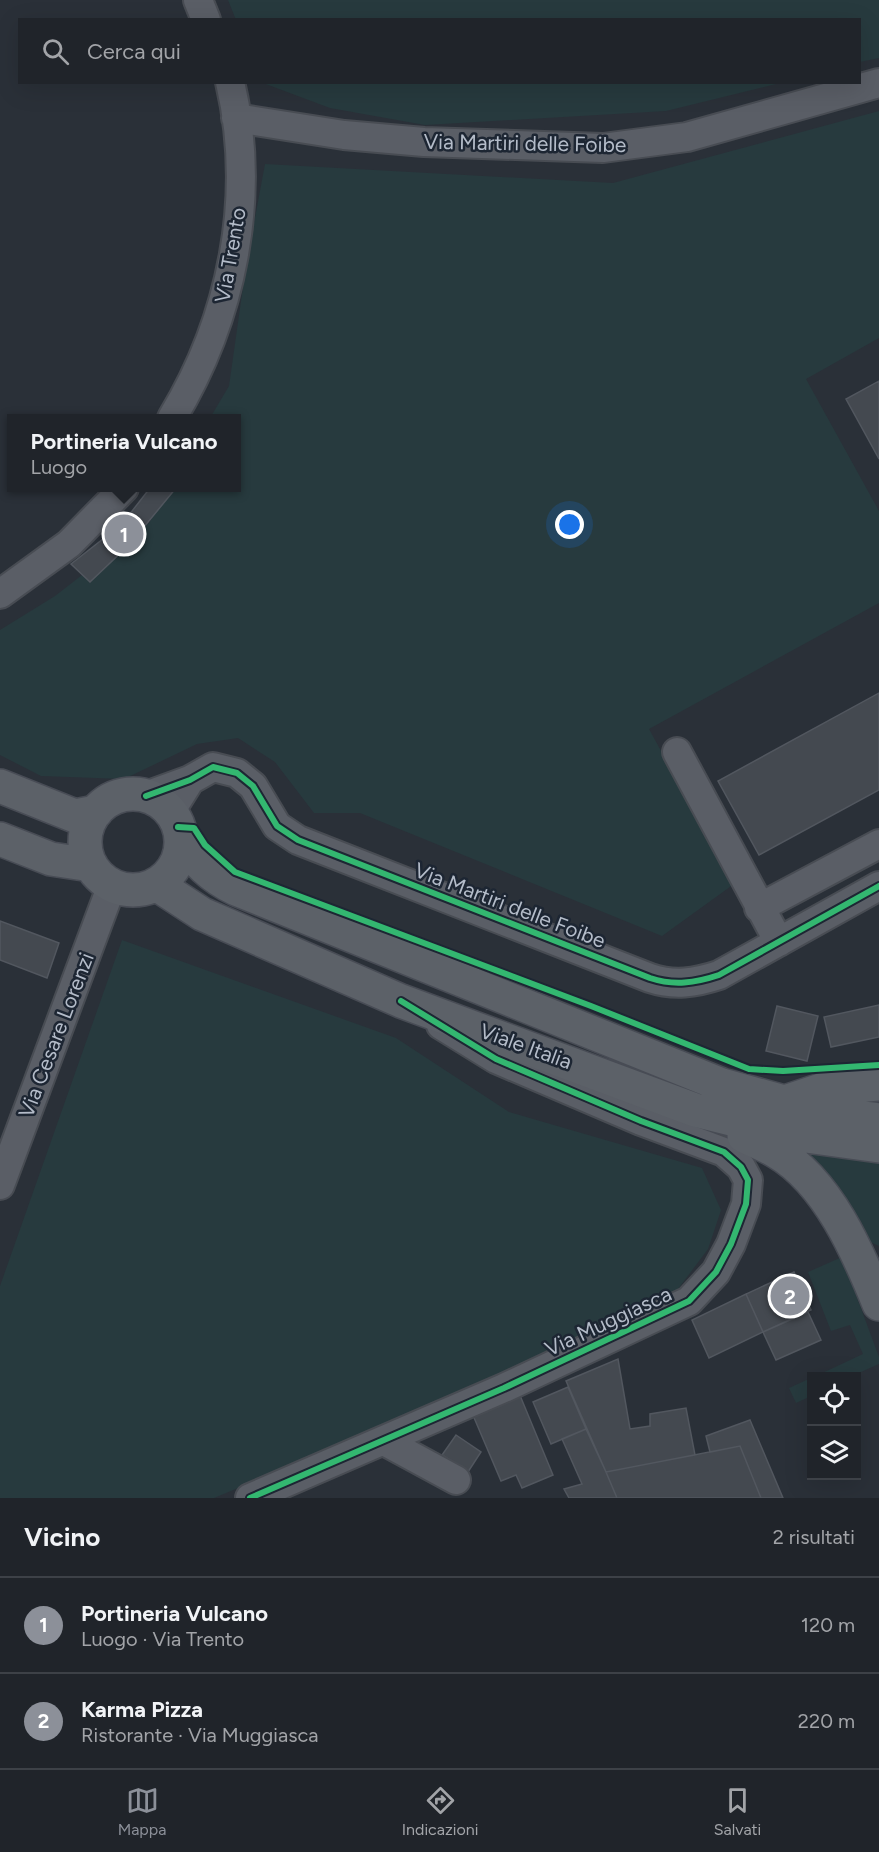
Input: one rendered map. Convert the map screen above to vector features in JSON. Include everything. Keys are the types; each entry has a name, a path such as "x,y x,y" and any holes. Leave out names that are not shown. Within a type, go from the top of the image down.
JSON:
{"main road":[{"path":"0,786 75,816 96,812"},
{"path":"0,839 101,875 134,890 156,884 175,865 166,815 130,794 114,798 96,812 88,827 85,840 101,875"},
{"name":"Viale Italia","path":"166,815 201,866 217,880 236,889 722,1085 824,1113 879,1120"},
{"name":"Viale Italia","path":"156,884 202,914 400,1001 695,1110 791,1134 879,1146"},
{"path":"782,1103 824,1089 879,1084"},
{"path":"695,1110 779,1153 809,1180 857,1249 879,1305"}],"street":[{"path":"198,0 205,18"},
{"name":"Via Martiri delle Foibe","path":"236,118 345,135 424,142 603,148 648,144 698,135 879,83"},
{"name":"Via Trento","path":"174,414 204,353 224,301 238,233 241,188 236,118 230,84"},
{"path":"0,594 69,544 120,492"},
{"path":"677,752 779,942"},
{"name":"Via Martiri delle Foibe","path":"166,815 190,780 213,767 237,773 253,786 277,826 298,840 660,981 677,984 699,982 719,975 879,886"},
{"path":"759,908 879,844"},
{"name":"Via Cesare Lorenzi","path":"1,1179 101,875"},
{"name":"Via Muggiasca","path":"250,1498 384,1441 689,1301 716,1272 731,1244 746,1204 748,1180 741,1167 724,1152 641,1122 496,1059 400,1001"},
{"path":"384,1441 456,1480"}],"green space":[{"path":"228,0 879,0 879,58 861,62 861,18 235,18"},
{"path":"266,84 776,84 666,111 425,125 330,108"},
{"path":"879,111 879,338 806,379 879,511 879,603 649,729 734,884 662,936 360,813 314,813 275,762 238,738 197,744 124,779 41,776 0,755 0,630 55,596 149,523 168,492 241,492 241,414 212,414 229,386 246,266 265,164 613,183"},
{"path":"122,940 396,1038 509,1112 702,1168 721,1210 708,1249 675,1293 372,1432 214,1498 0,1498 0,1286"},
{"path":"788,1146 879,1159 879,1246 859,1237"},
{"path":"842,1257 879,1357 879,1364 861,1372 825,1372 863,1354 850,1325 831,1331 808,1272"},
{"path":"807,1380 807,1398 796,1403 789,1388"}],"building":[{"path":"879,381 879,459 846,399"},
{"path":"147,492 173,492 130,544 90,582 71,564 122,524"},
{"path":"879,693 879,790 759,855 718,781"},
{"path":"0,921 59,943 47,978 0,960"},
{"path":"879,1005 879,1037 831,1047 824,1017"},
{"path":"777,1006 818,1016 807,1061 766,1051"},
{"path":"794,1272 811,1310 763,1332 746,1294"},
{"path":"746,1294 763,1332 709,1358 692,1320"},
{"path":"808,1312 821,1340 776,1360 763,1332"},
{"path":"618,1359 630,1429 650,1426 650,1414 686,1408 695,1455 606,1472 566,1381"},
{"path":"568,1387 586,1429 551,1444 533,1402"},
{"path":"519,1393 553,1475 522,1488 516,1475 501,1481 472,1413"},
{"path":"750,1420 783,1498 761,1498 740,1446 710,1452 706,1436"},
{"path":"586,1429 617,1498 569,1498 564,1489 582,1484 562,1439"},
{"path":"456,1435 481,1452 468,1472 442,1455"},
{"path":"740,1446 761,1498 617,1498 606,1472"}],"cycle path":[{"path":"146,796 190,780 213,767 237,773 253,786 277,826 298,840 650,978 676,983 693,982 719,975 879,886"},
{"path":"178,827 194,828 205,845 235,872 591,1006 749,1069 783,1071 879,1065"},
{"path":"250,1498 504,1388 689,1301 716,1272 731,1244 746,1204 748,1180 741,1167 724,1152 641,1121 496,1059 401,1001"}],"place":[{"name":"Portineria Vulcano","path":"124,534"},
{"name":"Karma Pizza","path":"790,1296"}]}
